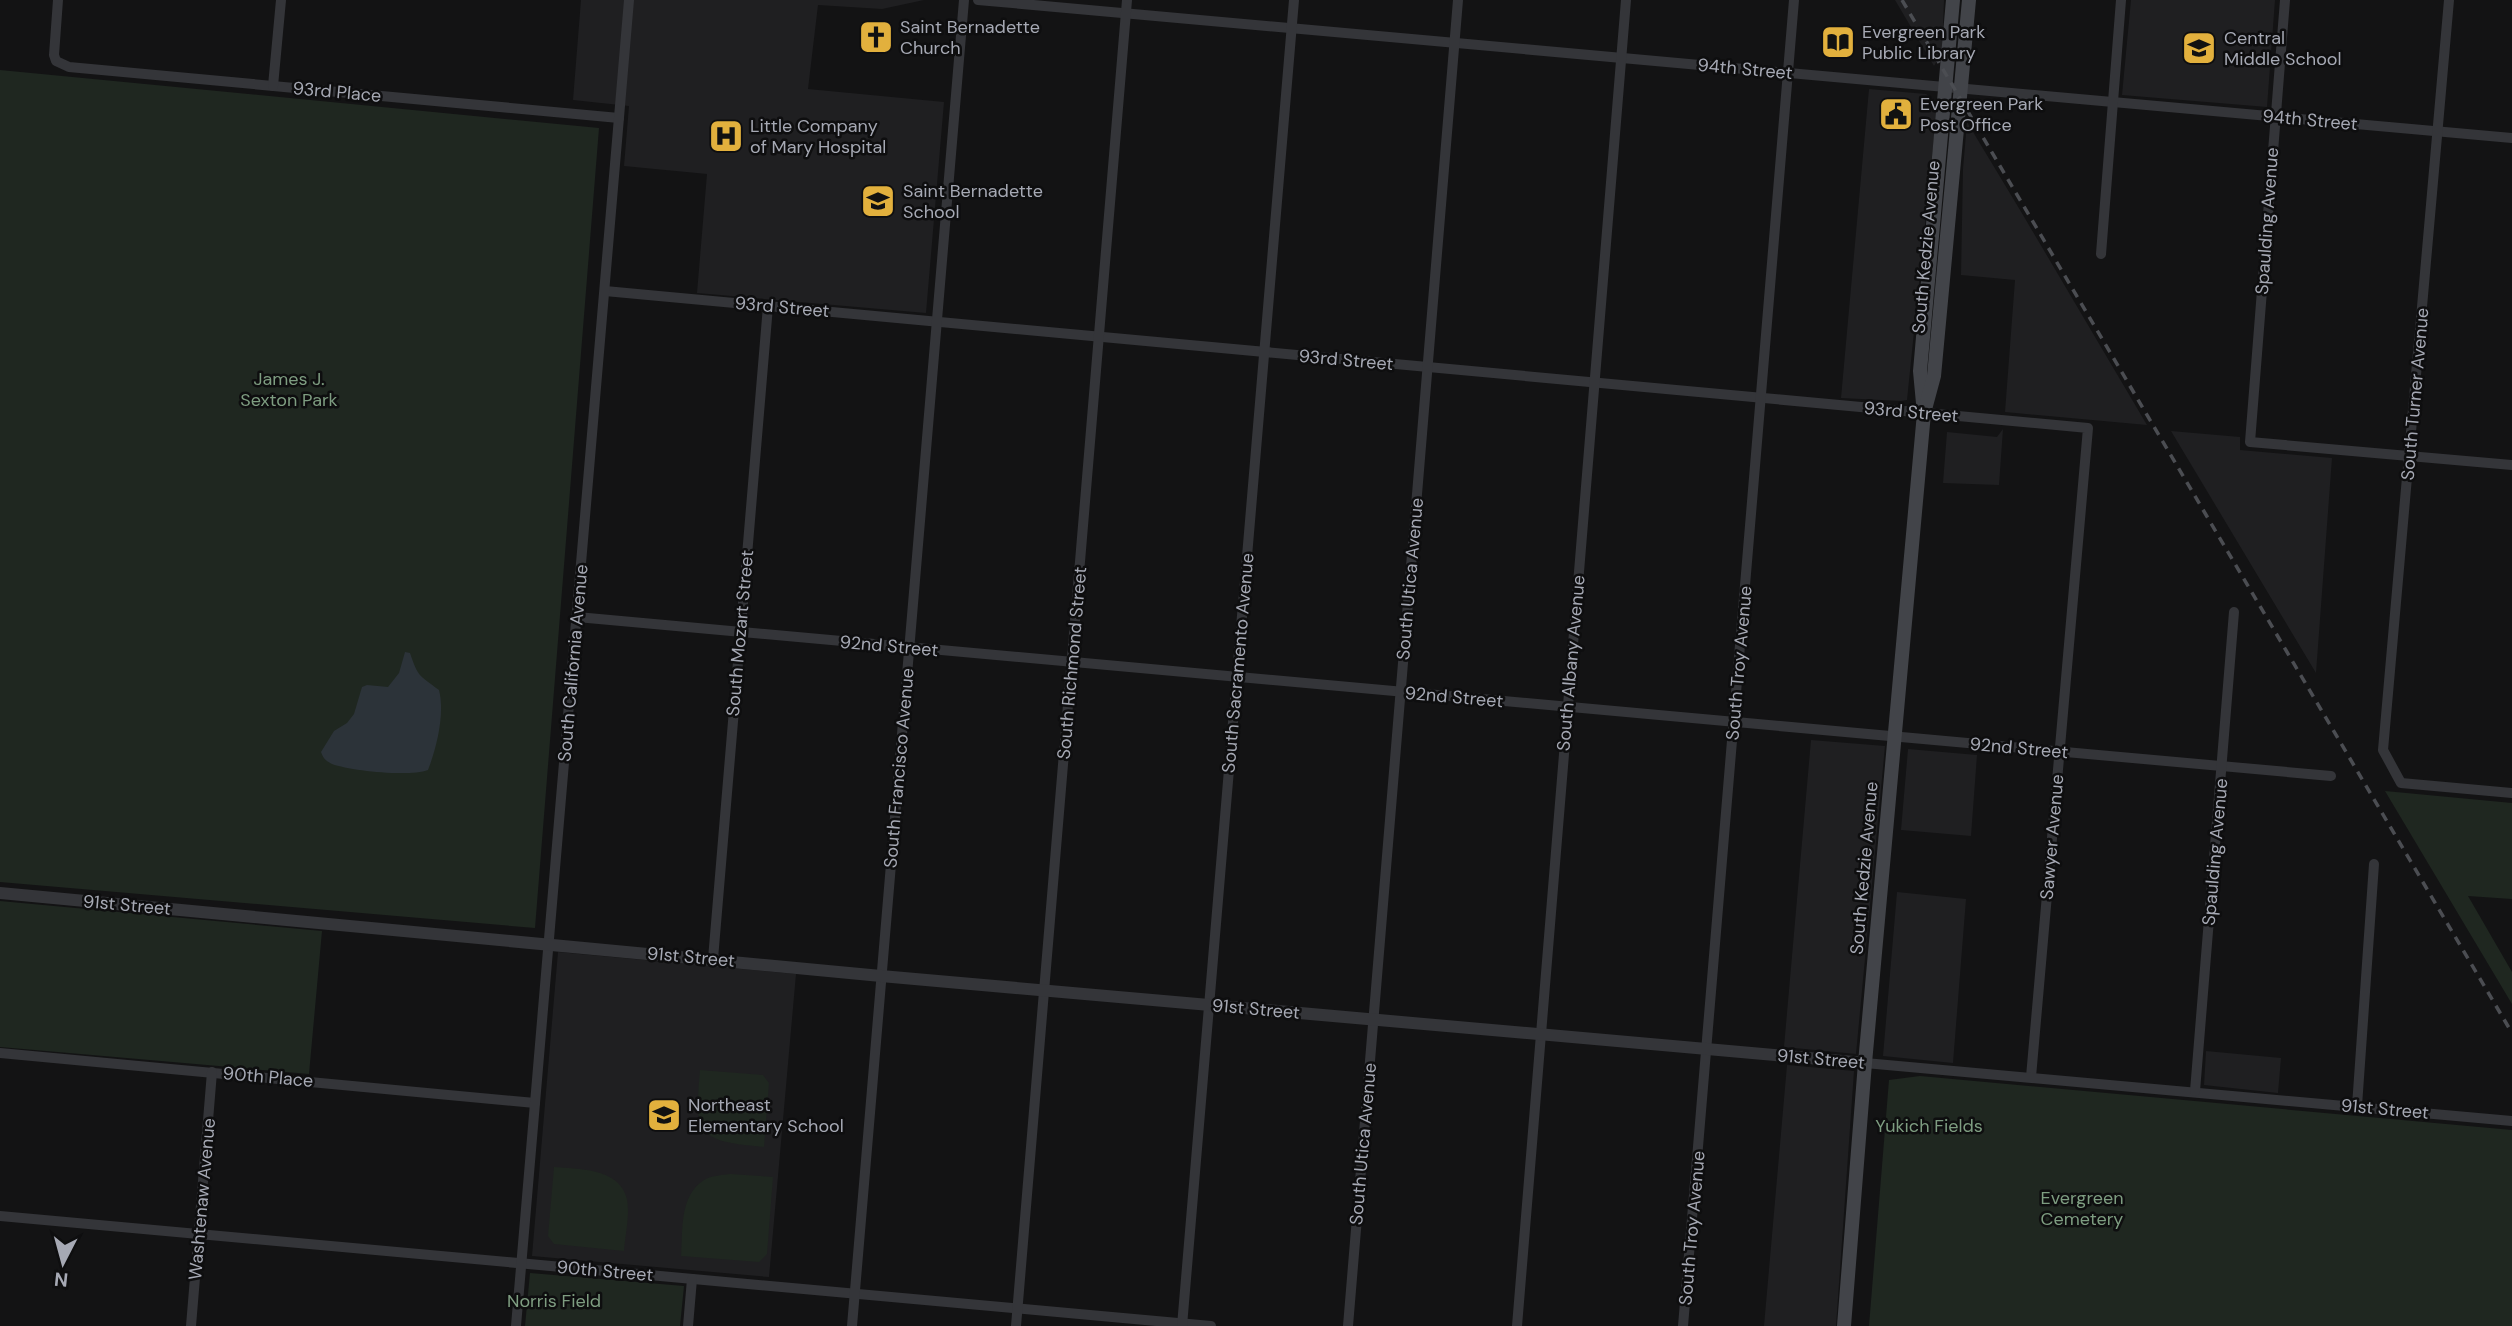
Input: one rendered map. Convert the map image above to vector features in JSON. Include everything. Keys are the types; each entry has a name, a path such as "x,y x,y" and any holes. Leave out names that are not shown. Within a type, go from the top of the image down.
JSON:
{"main road":[{"name":"South Kedzie Avenue","path":"1953,0 1954,88"},
{"name":"South Kedzie Avenue","path":"1844,1326 1924,413 1920,371 1954,88 1969,0"}],"street":[{"name":"93rd Place","path":"58,0 54,55 56,61 69,67 619,118"},
{"path":"274,86 281,0"},
{"name":"South California Avenue","path":"516,1326 629,0"},
{"name":"South Francisco Avenue","path":"852,1326 964,0"},
{"name":"94th Street","path":"978,0 2512,138"},
{"name":"South Richmond Street","path":"1016,1326 1127,0"},
{"name":"South Sacramento Avenue","path":"1182,1325 1294,0"},
{"name":"South Utica Avenue","path":"1348,1326 1458,0"},
{"name":"South Albany Avenue","path":"1517,1326 1626,0"},
{"name":"South Troy Avenue","path":"1683,1326 1794,0"},
{"path":"2101,254 2121,0"},
{"name":"Spaulding Avenue","path":"2285,0 2250,442 2409,456"},
{"name":"South Turner Avenue","path":"2449,0 2383,750 2401,783 2512,793"},
{"name":"93rd Street","path":"604,291 2088,428"},
{"name":"South Mozart Street","path":"713,959 768,306"},
{"name":"Sawyer Avenue","path":"2031,1077 2088,428"},
{"path":"2409,456 2512,466"},
{"name":"Spaulding Avenue","path":"2195,1091 2234,612"},
{"name":"92nd Street","path":"577,617 2331,776"},
{"path":"2357,1106 2374,864"},
{"name":"91st Street","path":"0,893 881,976 2512,1121"},
{"name":"90th Place","path":"0,1053 535,1103"},
{"name":"Washtenaw Avenue","path":"191,1326 212,1072"},
{"name":"90th Street","path":"0,1216 1211,1326"},
{"path":"688,1326 692,1279"}],"shaded area":[{"name":"Little Company of Mary Hospital","path":"581,0 924,0 882,9 818,5 808,89 944,102 926,313 697,293 707,174 624,166 629,106 573,100"},
{"path":"1895,0 1944,0 1942,52 1934,66"},
{"name":"Central Middle School","path":"2131,0 2275,0 2267,107 2122,95"},
{"path":"1869,89 1926,94 1936,101 1937,108 1907,400 1901,401 1841,398"},
{"path":"1967,122 2147,425 2005,412 2015,280 1961,275 1963,169"},
{"path":"2003,429 1999,485 1943,483 1947,432 1997,437"},
{"path":"2171,431 2240,437 2240,450 2332,458 2316,673"},
{"path":"405,652 410,653 420,675 439,690 441,699 439,730 428,770 408,773 366,771 328,762 321,752 334,731 347,723 354,714 362,687 388,687 399,673"},
{"path":"1811,740 1885,746 1856,1054 1784,1047"},
{"path":"1908,749 1977,755 1971,836 1901,830"},
{"path":"1897,892 1966,899 1953,1063 1883,1056"},
{"name":"Northeast Elementary School","path":"558,952 796,974 769,1277 532,1256"},
{"path":"2206,1051 2281,1058 2278,1093 2204,1085"},
{"path":"1787,1065 1854,1071 1836,1326 1764,1326"}],"green space":[{"name":"James J. Sexton Park","path":"0,70 599,128 535,928 0,882"},
{"path":"2385,791 2512,803 2512,899 2468,896 2512,972 2512,1004"},
{"path":"0,901 322,931 309,1074 0,1047"},
{"path":"700,1070 763,1075 769,1083 764,1147 725,1142 705,1131 698,1109"},
{"name":"Evergreen Cemetery","path":"1920,1076 2512,1130 2512,1326 1869,1326 1889,1080"},
{"path":"554,1167 596,1172 606,1175 621,1187 628,1209 624,1251 554,1244 548,1236"},
{"path":"730,1174 773,1177 767,1254 759,1262 681,1256 684,1214 690,1195 707,1179"},
{"name":"Norris Field","path":"530,1273 684,1286 680,1326 525,1326"}],"railway":[{"path":"1902,0 2512,1033"}],"place":[{"name":"Saint Bernadette Church","path":"876,37"},
{"name":"Evergreen Park Public Library","path":"1838,42"},
{"name":"Central Middle School","path":"2199,48"},
{"name":"Evergreen Park Post Office","path":"1896,114"},
{"name":"Little Company of Mary Hospital","path":"726,136"},
{"name":"Saint Bernadette School","path":"878,201"},
{"name":"Northeast Elementary School","path":"664,1115"}],"park label":[{"name":"Yukich Fields","path":"1929,1126"}]}
